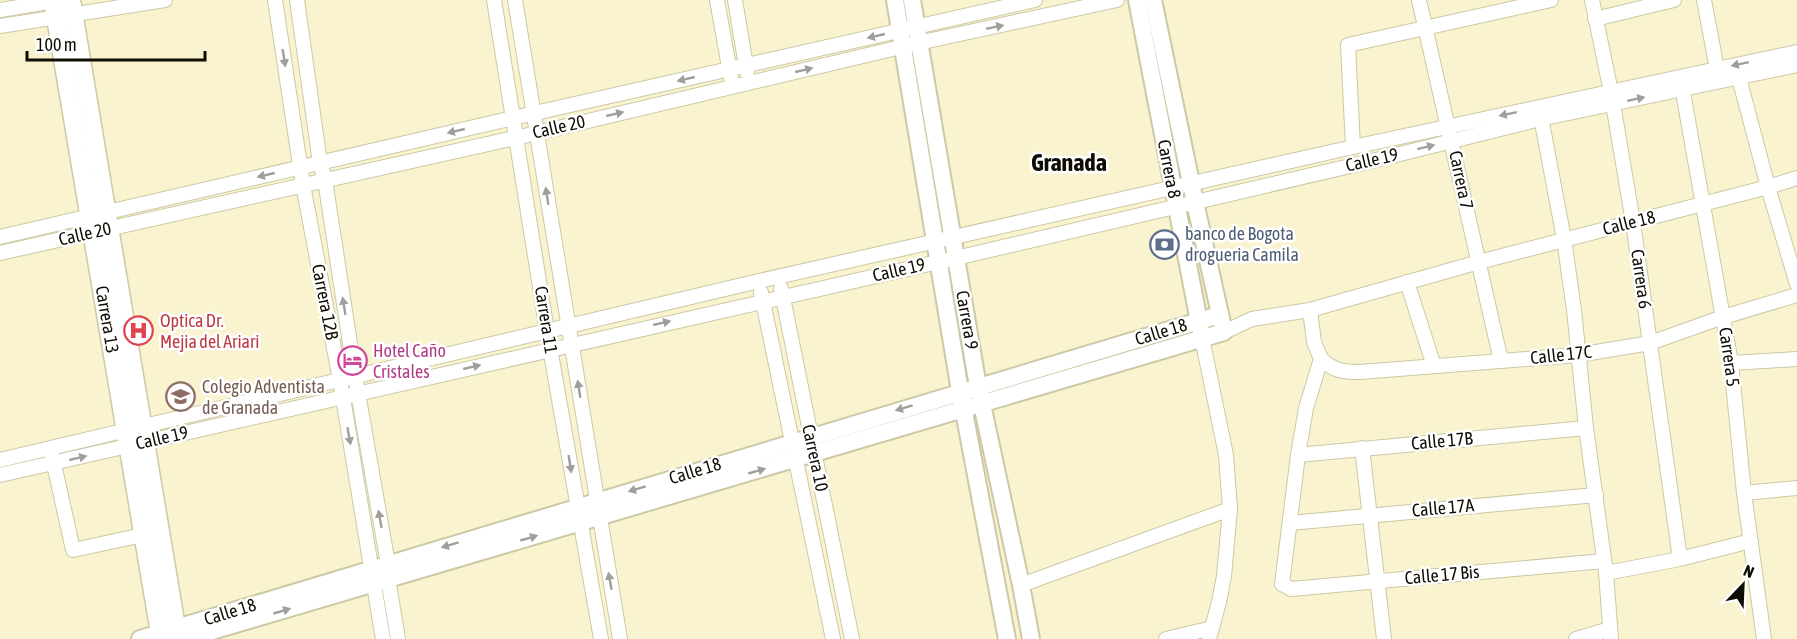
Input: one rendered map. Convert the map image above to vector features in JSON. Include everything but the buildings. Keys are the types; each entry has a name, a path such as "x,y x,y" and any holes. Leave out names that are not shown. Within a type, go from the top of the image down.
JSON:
{"main road":[{"name":"Carrera 13","path":"61,6 108,220 135,436 143,535 172,636"},
{"name":"Carrera 13","path":"61,6 90,224 135,436 172,636"}],"street":[{"path":"0,10 165,0"},
{"name":"Carrera 12B","path":"275,0 303,185 342,397 380,574 398,639"},
{"name":"Carrera 12B","path":"297,0 320,163 325,180 358,393 380,574 383,639"},
{"name":"Carrera 11","path":"494,0 550,349 601,639"},
{"name":"Carrera 11","path":"515,0 620,639"},
{"path":"717,0 733,86"},
{"path":"735,0 750,83"},
{"name":"Carrera 9","path":"895,0 909,37 952,238 982,404 1031,639"},
{"name":"Carrera 9","path":"912,0 909,37 934,242 1008,639"},
{"name":"Calle 20","path":"0,237 90,224 303,185 537,133 750,83 1035,0"},
{"name":"Calle 20","path":"108,220 300,167 746,65 1117,0"},
{"name":"Carrera 8","path":"1137,0 1202,338"},
{"name":"Carrera 8","path":"1153,0 1224,332"},
{"name":"Carrera 7","path":"1419,0 1501,361"},
{"path":"1349,148 1348,45 1551,0"},
{"name":"Carrera 6","path":"1592,0 1612,98 1633,222 1680,559"},
{"path":"1595,19 1674,0"},
{"path":"1704,0 1717,69"},
{"path":"0,26 61,6"},
{"name":"Calle 19","path":"1681,83 1717,69 1797,52"},
{"name":"Calle 19","path":"0,475 54,463 258,399 759,281 1349,148 1450,134 1681,83 1739,78 1797,65"},
{"path":"1739,78 1768,188 1797,284"},
{"name":"Carrera 5","path":"1681,83 1731,363 1744,493 1764,639"},
{"path":"1540,113 1564,239 1605,567 1610,634 1576,639"},
{"name":"Calle 19","path":"0,460 51,448 264,415 1380,159 1450,134"},
{"path":"1377,143 1380,159"},
{"name":"Calle 18","path":"140,639 172,636 598,509 811,436 1219,315 1252,319 1310,310 1479,262 1768,188 1797,178"},
{"name":"Calle 20","path":"0,253 90,224"},
{"name":"Carrera 10","path":"778,278 852,639"},
{"name":"Carrera 10","path":"759,281 833,639"},
{"path":"1407,282 1434,366"},
{"name":"Calle 17C","path":"1321,359 1330,368 1342,372 1578,355 1650,343 1797,295"},
{"path":"1290,523 1306,408 1321,359 1314,342 1310,310"},
{"name":"Calle 18","path":"598,509 796,459 1224,332 1252,319"},
{"path":"1166,639 1211,634 1224,576 1230,509 1226,455 1202,338"},
{"path":"1731,363 1797,359"},
{"path":"407,364 413,380"},
{"path":"777,366 796,364"},
{"path":"258,399 264,415"},
{"name":"Calle 17B","path":"1298,455 1586,428"},
{"path":"51,448 74,550 143,535"},
{"path":"1362,448 1384,639"},
{"path":"1744,493 1797,488"},
{"name":"Calle 17A","path":"1290,523 1596,495"},
{"path":"1021,585 1230,509"},
{"name":"Calle 17 Bis","path":"1290,523 1282,584 1291,589 1378,580 1605,567"},
{"path":"1605,567 1680,559 1751,541"}],"place":[{"name":"banco de Bogota drogueria Camila","path":"1164,244"},
{"name":"Optica Dr. Mejia del Ariari","path":"139,331"},
{"name":"Hotel Caño Cristales","path":"352,361"},
{"name":"Colegio Adventista de Granada","path":"181,397"}],"district":[{"name":"Granada","path":"1069,163"}]}
